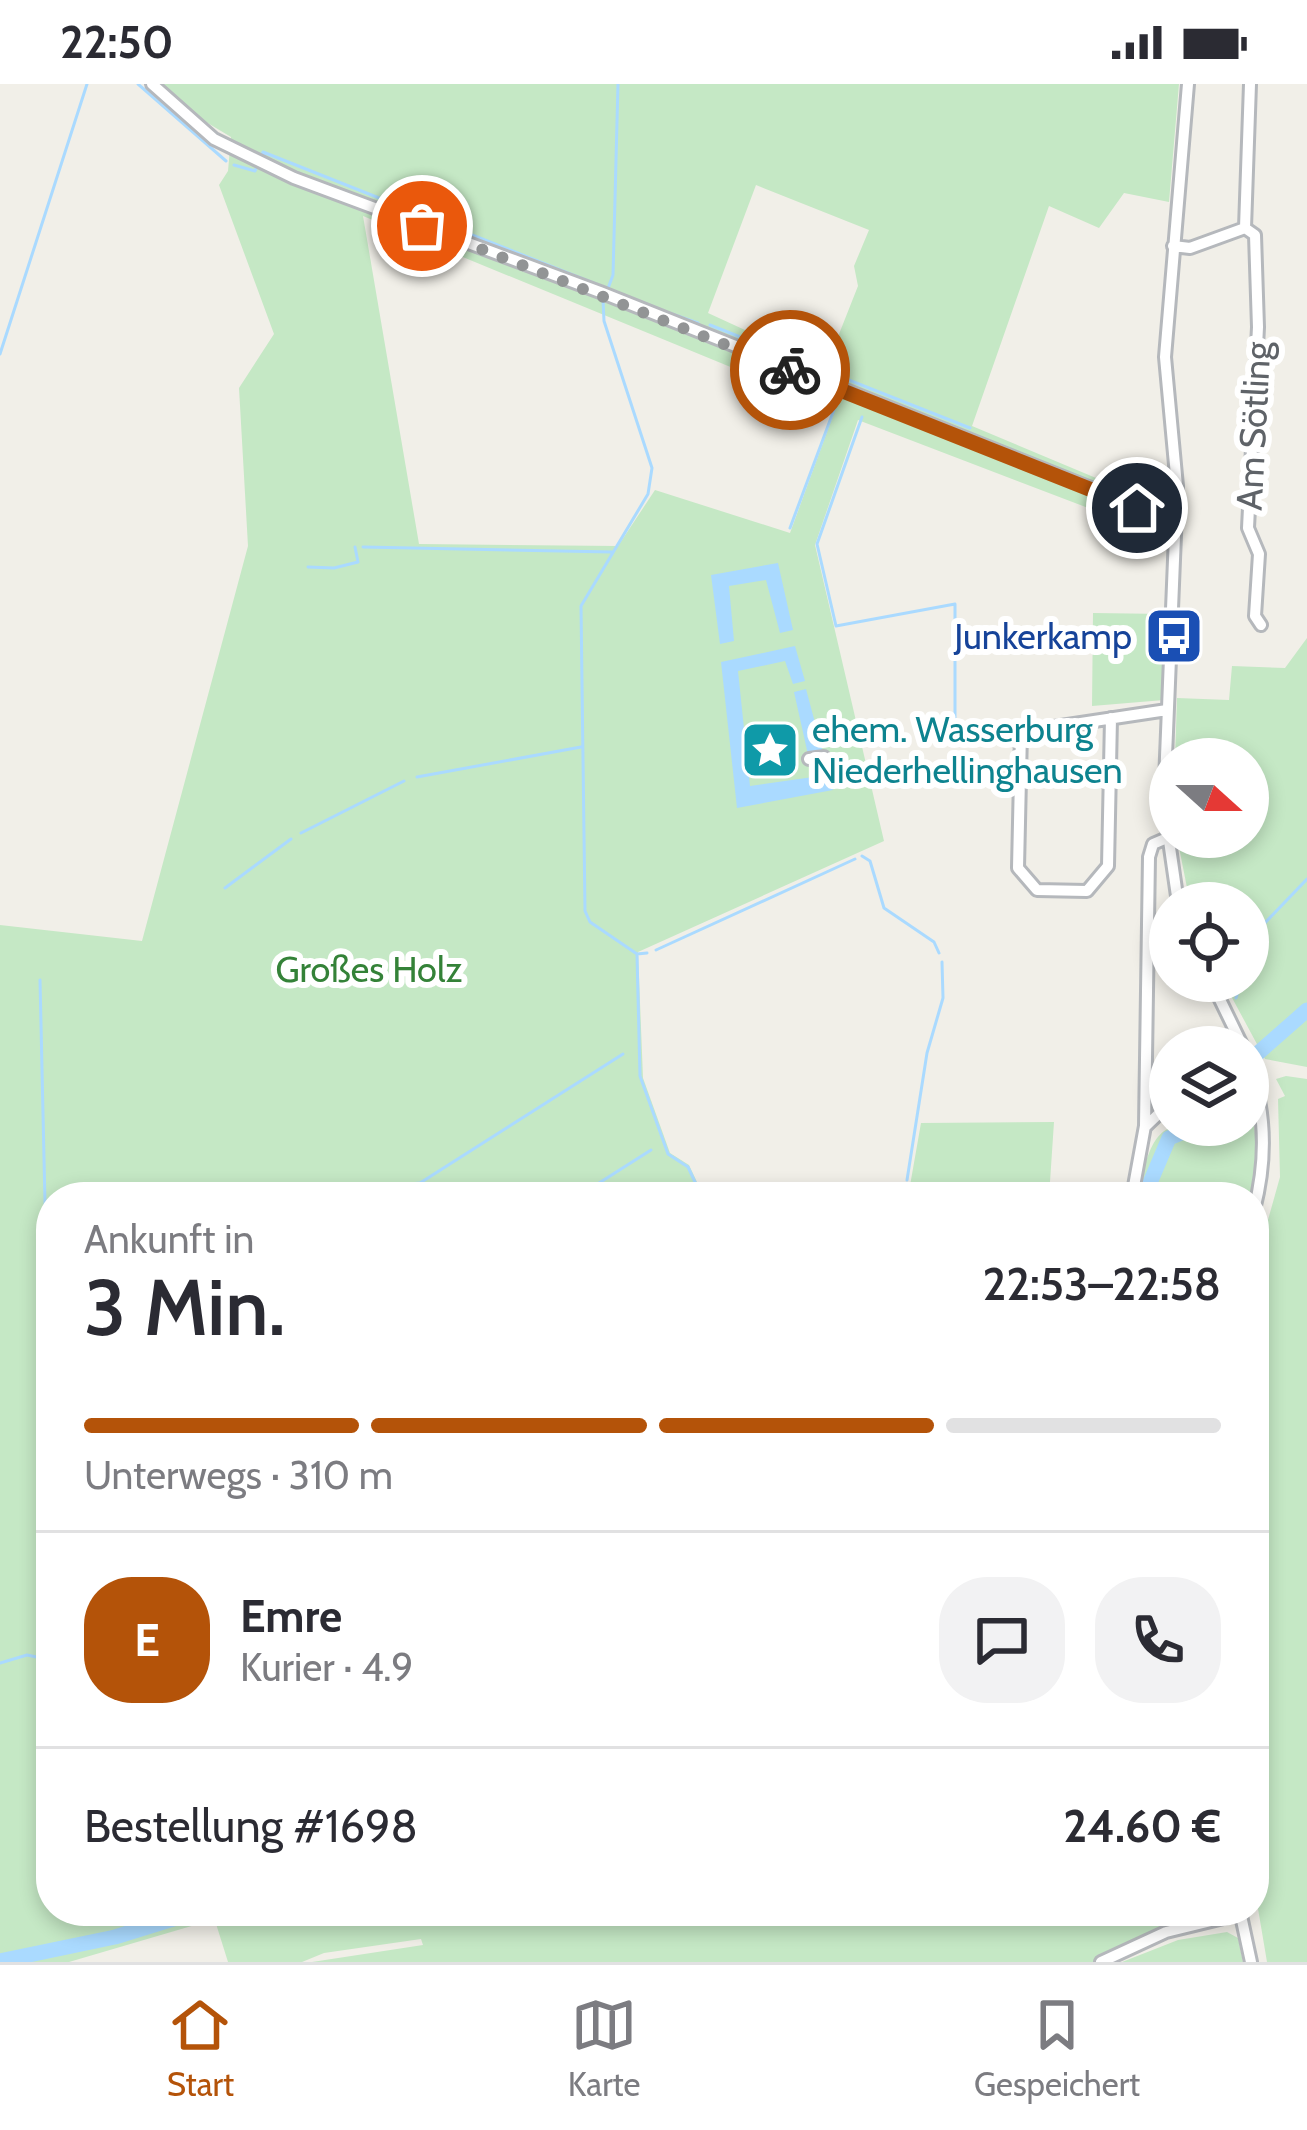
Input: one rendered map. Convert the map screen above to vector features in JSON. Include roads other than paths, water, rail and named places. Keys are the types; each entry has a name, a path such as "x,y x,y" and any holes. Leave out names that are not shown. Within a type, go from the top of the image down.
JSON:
{"street":[{"path":"152,84 214,140 258,162 606,294 1176,522"},
{"path":"1167,738 1176,455 1165,357 1188,84"},
{"name":"Am Sötling","path":"1250,84 1245,228 1255,235 1259,277 1249,528 1259,554 1255,616 1261,625"},
{"path":"1173,246 1190,248 1245,228"},
{"path":"1111,718 1108,866 1098,884 1078,893 1036,890 1018,868 1021,732 1111,718 1167,710"},
{"path":"809,759 824,757"},
{"path":"1135,1182 1145,1126 1149,857"},
{"path":"1145,1126 1149,1122"},
{"path":"1258,1182 1264,1146"},
{"path":"1101,1962 1188,1926"},
{"path":"1243,1926 1251,1962"}],"water":[{"path":"778,563 793,630 780,633 766,580 729,586 734,641 720,644 711,575"},
{"path":"795,646 805,681 793,684 785,661 738,671 750,786 813,777 794,692 806,689 833,790 737,808 721,662"}],"waterway":[{"path":"0,354 87,84"},
{"path":"138,84 226,161"},
{"path":"607,291 613,275 618,84"},
{"path":"261,157 263,152 664,311"},
{"path":"234,165 255,171 257,166"},
{"path":"603,300 604,321 652,468 648,494 581,606 585,911 590,922 637,954 647,953"},
{"path":"669,313 698,323"},
{"path":"710,325 970,428"},
{"path":"790,528 835,407"},
{"path":"862,417 817,544 836,626 955,604 955,718"},
{"path":"308,567 358,562 355,547"},
{"path":"363,547 612,552"},
{"path":"417,777 581,747"},
{"path":"301,833 404,781"},
{"path":"225,888 291,839"},
{"path":"862,856 870,861 884,908 934,942 939,953"},
{"path":"656,950 855,859"},
{"path":"1269,919 1307,879"},
{"path":"637,955 640,1076 668,1154 688,1167 695,1182"},
{"path":"907,1180 927,1053 943,998 942,962"},
{"path":"40,980 45,1182"},
{"path":"1269,1043 1307,1010"},
{"path":"422,1182 623,1054"},
{"path":"1150,1182 1166,1146"},
{"path":"601,1182 651,1150"},
{"path":"0,1663 36,1657"},
{"path":"0,1961 151,1926"}],"place":[{"name":"Junkerkamp","path":"1174,636"},
{"name":"ehem. Wasserburg Niederhellinghausen","path":"770,750"}],"park label":[{"name":"Großes Holz","path":"369,969"}]}
